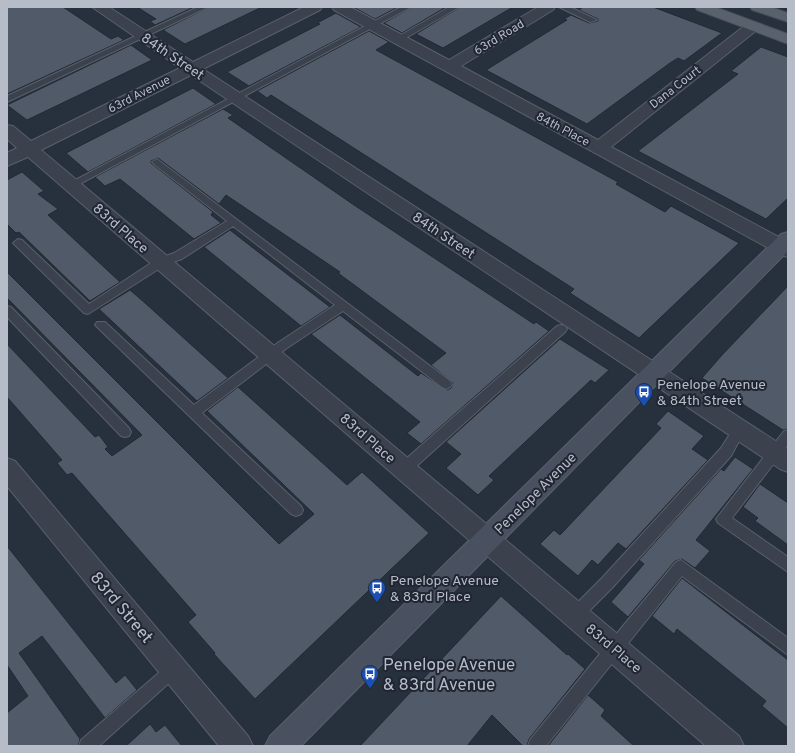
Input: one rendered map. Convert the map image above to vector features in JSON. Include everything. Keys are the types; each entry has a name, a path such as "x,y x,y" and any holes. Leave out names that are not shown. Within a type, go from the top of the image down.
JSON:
{"main road":[{"path":"702,7 788,39"},
{"path":"757,7 788,18"}],"street":[{"name":"84th Street","path":"100,7 781,458"},
{"name":"63rd Avenue","path":"187,65 295,7"},
{"name":"63rd Avenue","path":"7,160 16,142 315,7"},
{"name":"84th Place","path":"339,7 598,148 786,245"},
{"name":"63rd Road","path":"449,67 548,7"},
{"name":"Dana Court","path":"598,148 753,26"},
{"name":"83rd Place","path":"16,142 71,185 271,354 487,541 729,746"},
{"name":"Penelope Avenue","path":"280,746 654,374 786,245"},
{"name":"83rd Street","path":"7,468 238,746"}],"lane":[{"path":"7,99 204,7"},
{"path":"71,185 407,7"},
{"path":"398,39 455,7"},
{"path":"563,7 593,20"},
{"path":"157,162 446,384"},
{"path":"18,244 88,310 161,262 178,256 234,220"},
{"path":"193,413 271,354 343,304"},
{"path":"7,310 124,432"},
{"path":"101,325 296,510"},
{"path":"404,469 561,329"},
{"path":"575,615 607,583 726,452 739,430"},
{"path":"788,435 781,458 723,519 788,564"},
{"path":"536,746 681,567 788,647"},
{"path":"87,746 174,669"}],"building":[{"path":"7,7 63,7 111,39 118,36 124,40 7,94"},
{"path":"137,7 194,7 155,25 150,21 156,19"},
{"path":"209,7 262,7 185,44 163,30"},
{"path":"353,7 398,7 375,19"},
{"path":"412,7 446,7 402,33 384,23"},
{"path":"460,7 513,7 443,48 416,34"},
{"path":"583,7 653,7 722,33 684,61 678,58 670,63 587,124 486,70 567,20 564,19 571,15 589,23 598,21 598,19 579,10"},
{"path":"336,13 361,27 249,86 227,72 320,24 317,23"},
{"path":"369,31 389,42 376,50 618,182 616,184 665,212 671,206 739,243 639,338 570,293 574,289 271,95 267,98 257,91"},
{"path":"131,45 152,60 27,120 7,105"},
{"path":"761,47 788,57 788,198 766,219 638,151 738,74 731,71"},
{"path":"193,88 216,104 88,172 66,153"},
{"path":"223,109 233,115 228,118 354,205 534,324 536,322 549,331 421,444 407,433 420,422 311,334 340,315 418,376 421,373 447,390 451,388 453,383 431,365 446,353 338,273 340,272 226,195 219,204 158,158 151,161 151,163 213,212 211,215 221,223 194,239 120,179 105,186 95,177"},
{"path":"22,172 44,191 38,194 58,209 48,215 120,282 90,301 19,232 16,233 7,224 7,180"},
{"path":"230,230 330,307 301,326 204,247"},
{"path":"7,272 279,544 314,514 207,411 238,387 347,485 362,472 429,533 255,699 214,654 215,653 188,622 196,615 72,473 67,475 57,463 62,460 7,397 7,344 95,437 99,435 108,447 105,449 112,456 142,435 7,298"},
{"path":"788,286 788,429 783,430 702,378"},
{"path":"130,290 228,378 197,401 99,309"},
{"path":"560,339 609,370 595,383 591,380 489,476 494,480 478,495 446,468 461,454 446,442"},
{"path":"668,411 704,436 692,449 708,460 626,549 618,543 598,565 592,560 578,576 540,544 554,530 560,535 661,428 656,424"},
{"path":"735,457 753,469 696,540 710,551 695,568 682,559 675,561 628,617 611,602 644,564 639,560 721,469 724,471"},
{"path":"760,484 788,503 788,545 755,521 758,518 743,507"},
{"path":"7,546 116,683 125,675 137,690 105,718 42,636 19,653 80,739 78,746 7,746 7,713 28,696 7,665"},
{"path":"682,578 788,660 788,728 762,706 766,701 677,629 674,634 652,616"},
{"path":"501,596 567,655 568,654 585,669 529,739 527,746 523,746 492,715 467,746 360,746"},
{"path":"588,695 605,710 601,716 634,746 548,746"},
{"path":"150,724 156,732 165,725 182,746 126,746"}],"place":[{"name":"Penelope Avenue & 84th Street","path":"644,407"},
{"name":"Penelope Avenue & 83rd Place","path":"377,603"},
{"name":"Penelope Avenue & 83rd Avenue","path":"370,689"}]}
